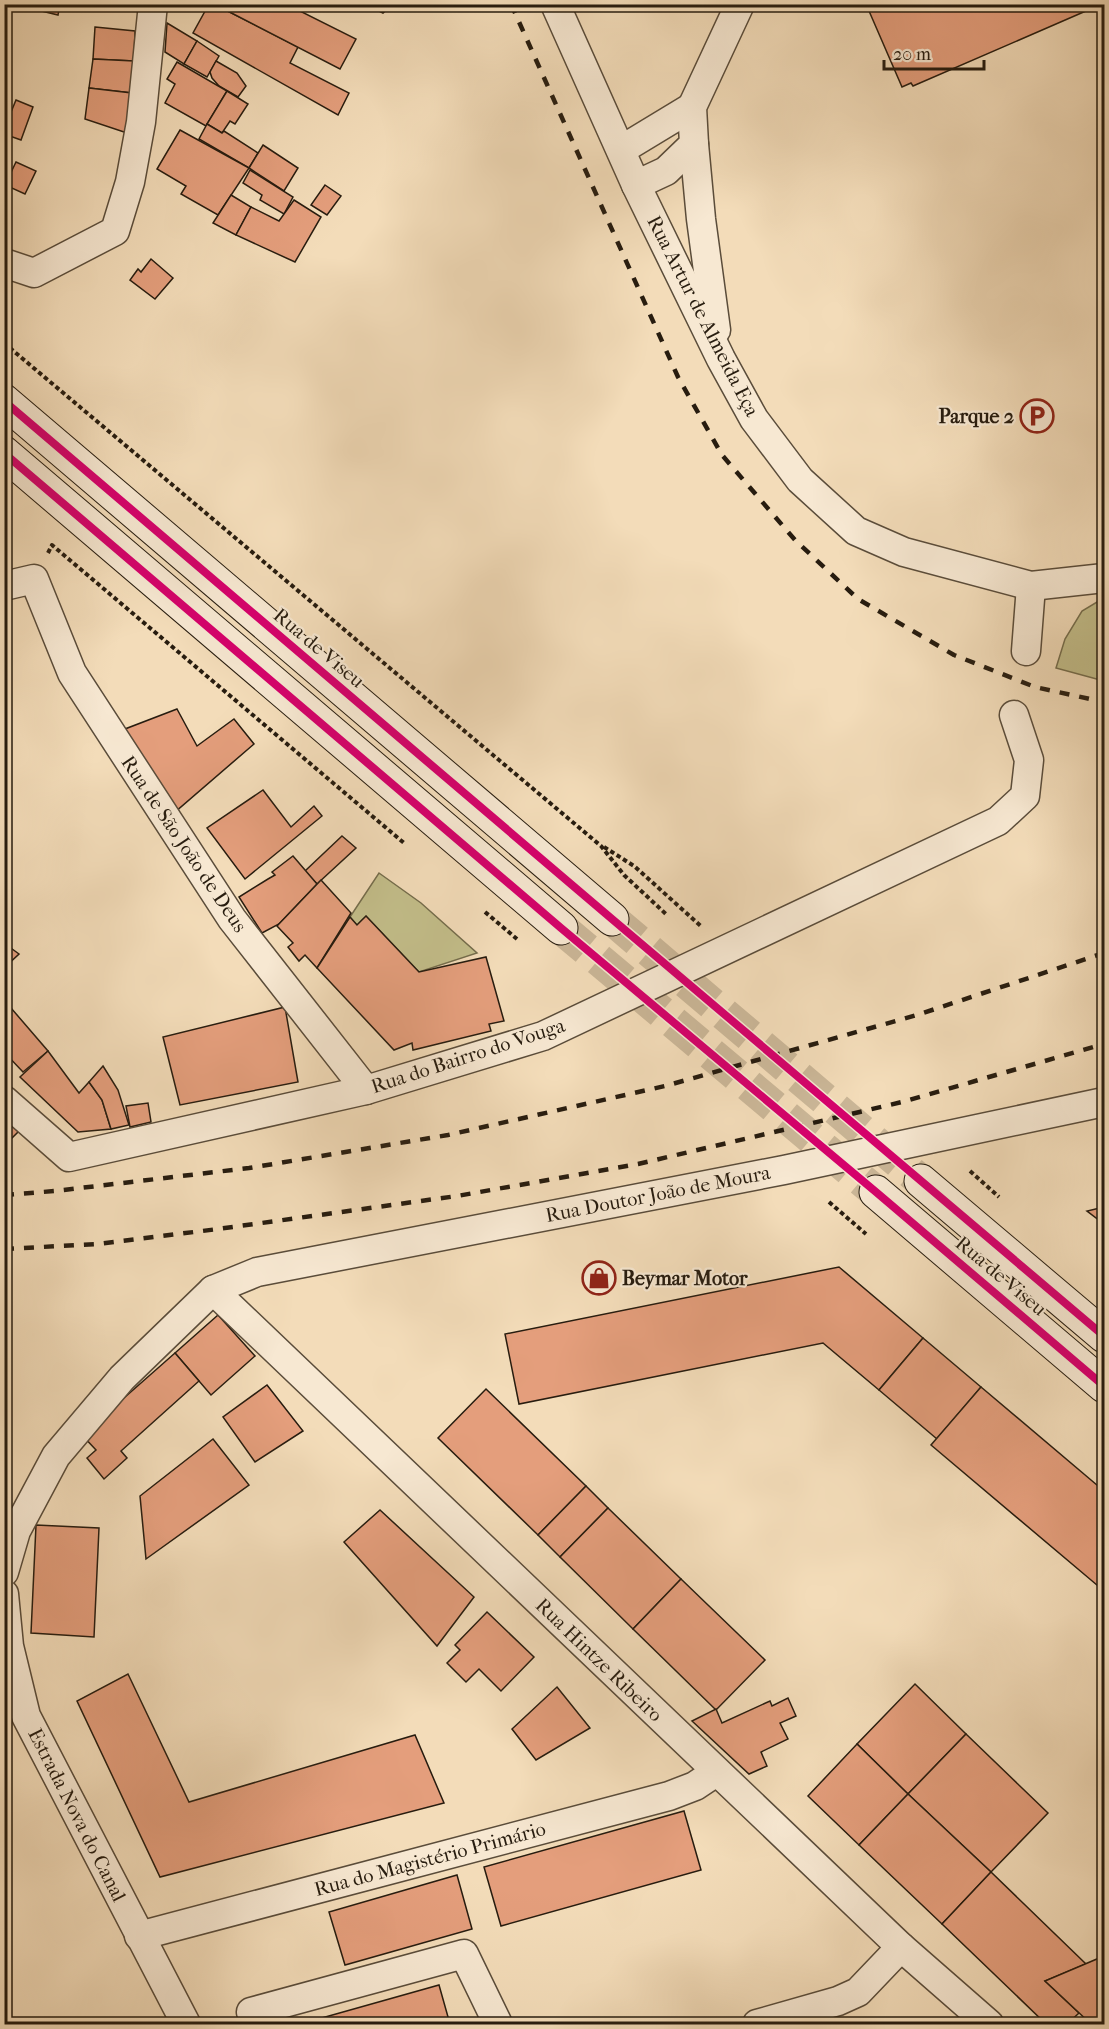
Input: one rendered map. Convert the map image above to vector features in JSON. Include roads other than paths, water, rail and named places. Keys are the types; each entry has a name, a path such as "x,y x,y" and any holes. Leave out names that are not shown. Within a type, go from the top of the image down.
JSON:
{"main road":[{"name":"Rua de Viseu","path":"4,401 612,919"},
{"path":"4,453 561,928"},
{"name":"Rua de Viseu","path":"921,1181 1104,1336"},
{"name":"Rua de Viseu","path":"876,1192 1104,1386"}],"street":[{"path":"4,264 34,273 116,231 130,182 141,122 153,4"},
{"name":"Rua Artur de Almeida Eça","path":"555,4 636,185 721,359 754,419 800,480 856,531 904,552 1031,586 1104,578"},
{"path":"721,359 708,274 692,107 740,4"},
{"path":"621,150 692,107"},
{"path":"636,185 666,171 694,144"},
{"name":"Rua de São João de Deus","path":"4,586 34,579 72,673 231,919 366,1090"},
{"path":"1026,651 1031,586"},
{"name":"Rua do Bairro do Vouga","path":"4,1100 69,1157 366,1090 543,1036 998,821 1025,796 1029,760 1014,715"},
{"name":"Rua Doutor João de Moura","path":"213,1290 257,1272 784,1170 1104,1102"},
{"path":"4,1572 16,1531 56,1456 122,1378 213,1290"},
{"name":"Rua Hintze Ribeiro","path":"213,1290 900,1947 989,2025"},
{"name":"Estrada Nova do Canal","path":"4,1594 7,1646 26,1716 186,2025"},
{"name":"Rua do Magistério Primário","path":"139,1936 669,1796 695,1786 716,1772"},
{"path":"757,2025 838,2001 858,1992 900,1947"},
{"path":"250,2012 464,1954 498,2025"}],"tunnel":[{"path":"612,919 921,1181"},
{"path":"561,928 876,1192"}],"railway":[{"path":"511,4 678,377 722,455 795,540 858,599 954,655 1035,687 1104,702"},
{"path":"4,1195 249,1168 448,1135 665,1086 917,1015 1104,953"},
{"path":"4,1249 98,1244 218,1229 457,1196 638,1164 902,1102 1104,1044"}],"place":[{"name":"Parque 2","path":"1037,416"},
{"name":"Beymar Motor","path":"599,1278"}]}
